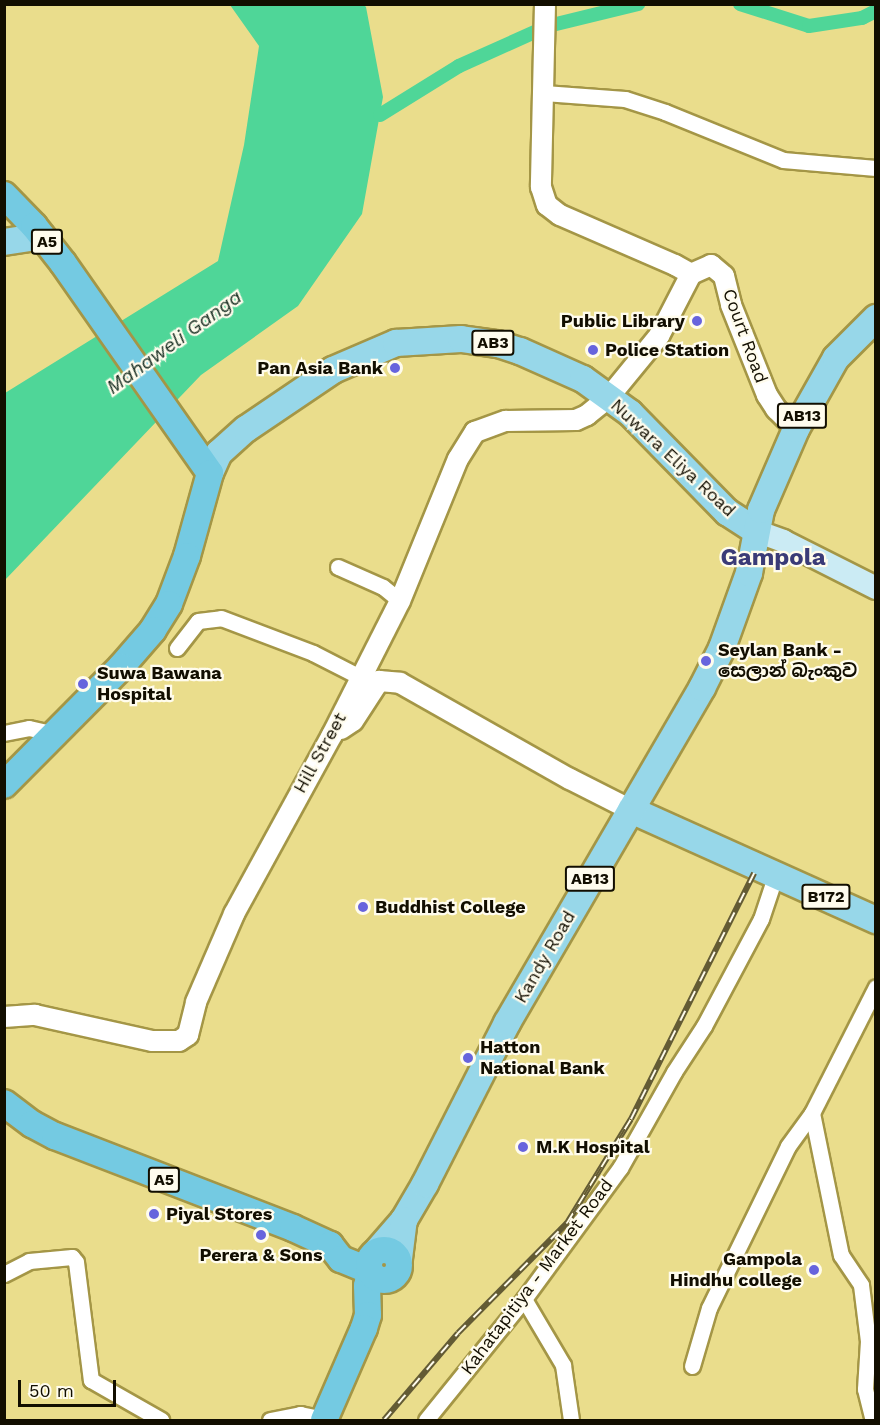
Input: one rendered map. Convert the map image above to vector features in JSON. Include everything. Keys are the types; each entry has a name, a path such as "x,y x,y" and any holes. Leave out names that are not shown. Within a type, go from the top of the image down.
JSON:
{"highway":[{"name":"A5","path":"9,209 42,236 210,473"},
{"path":"4,785 140,646 169,603 187,556 210,473"},
{"name":"A5","path":"4,1103 32,1124 55,1136 196,1193 271,1219 330,1245 362,1245 384,1265"},
{"name":"Kandy Road","path":"324,1420 360,1342 368,1315 366,1286 384,1265"}],"main road":[{"path":"4,242 42,236"},
{"name":"AB13","path":"756,531 761,510 796,429 836,358 876,318"},
{"name":"Nuwara Eliya Road","path":"210,473 216,459 226,446 294,394 352,360 410,340 450,338 498,344 565,369 609,398 646,427 727,512 756,531"},
{"path":"756,531 783,541 870,585"},
{"name":"Kandy Road","path":"384,1265 404,1220 442,1153 507,1023 672,742 722,648 749,573 756,531"},
{"name":"B172","path":"631,810 876,921"}],"street":[{"path":"545,4 541,187 547,205 560,215 691,274 659,336 609,398"},
{"path":"544,93 625,99 664,112 783,160 876,168"},
{"name":"Court Road","path":"691,274 711,265 724,276 731,305 767,395 776,409 796,429"},
{"name":"Hill Street","path":"4,1017 34,1016 152,1041 179,1041 188,1035 196,1002 234,914 332,735 400,601 458,459 475,432 506,421 576,420 587,415 609,398"},
{"path":"338,567 382,587 400,601"},
{"path":"177,648 198,621 222,618 313,654 360,677"},
{"path":"332,735 353,721 379,681 400,682 570,779 631,810"},
{"path":"4,733 29,728 54,734"},
{"name":"Kahatapitiya - Market Road","path":"426,1420 524,1299 620,1168 674,1072 704,1026 761,919 776,874"},
{"path":"692,1366 709,1308 788,1146 812,1113 876,987"},
{"path":"812,1113 841,1255 861,1286 868,1341 865,1389 873,1420"},
{"path":"4,1274 29,1262 72,1257 76,1262 91,1380 161,1420"},
{"path":"524,1299 563,1365 571,1420"},
{"path":"270,1420 300,1414 324,1420"}],"water":[{"name":"Mahaweli Ganga","path":"230,5 364,5 366,7 383,97 362,214 298,306 201,375 5,580 5,393 218,261 244,145 259,46"}],"waterway":[{"path":"380,115 459,66 548,26 638,4"},
{"path":"740,4 809,26 862,18 876,11"}],"railway":[{"path":"384,1420 458,1333 567,1223 631,1119 754,873"}],"place":[{"name":"Public Library","path":"697,321"},
{"name":"Police Station","path":"593,350"},
{"name":"Pan Asia Bank","path":"395,368"},
{"name":"Seylan Bank - සෙලාන් බැංකුව","path":"706,661"},
{"name":"Suwa Bawana Hospital","path":"83,684"},
{"name":"Buddhist College","path":"363,907"},
{"name":"Hatton National Bank","path":"468,1058"},
{"name":"M.K Hospital","path":"523,1147"},
{"name":"Piyal Stores","path":"154,1214"},
{"name":"Perera & Sons","path":"261,1235"},
{"name":"Gampola Hindhu college","path":"814,1270"}],"district":[{"name":"Gampola","path":"773,558"}]}
